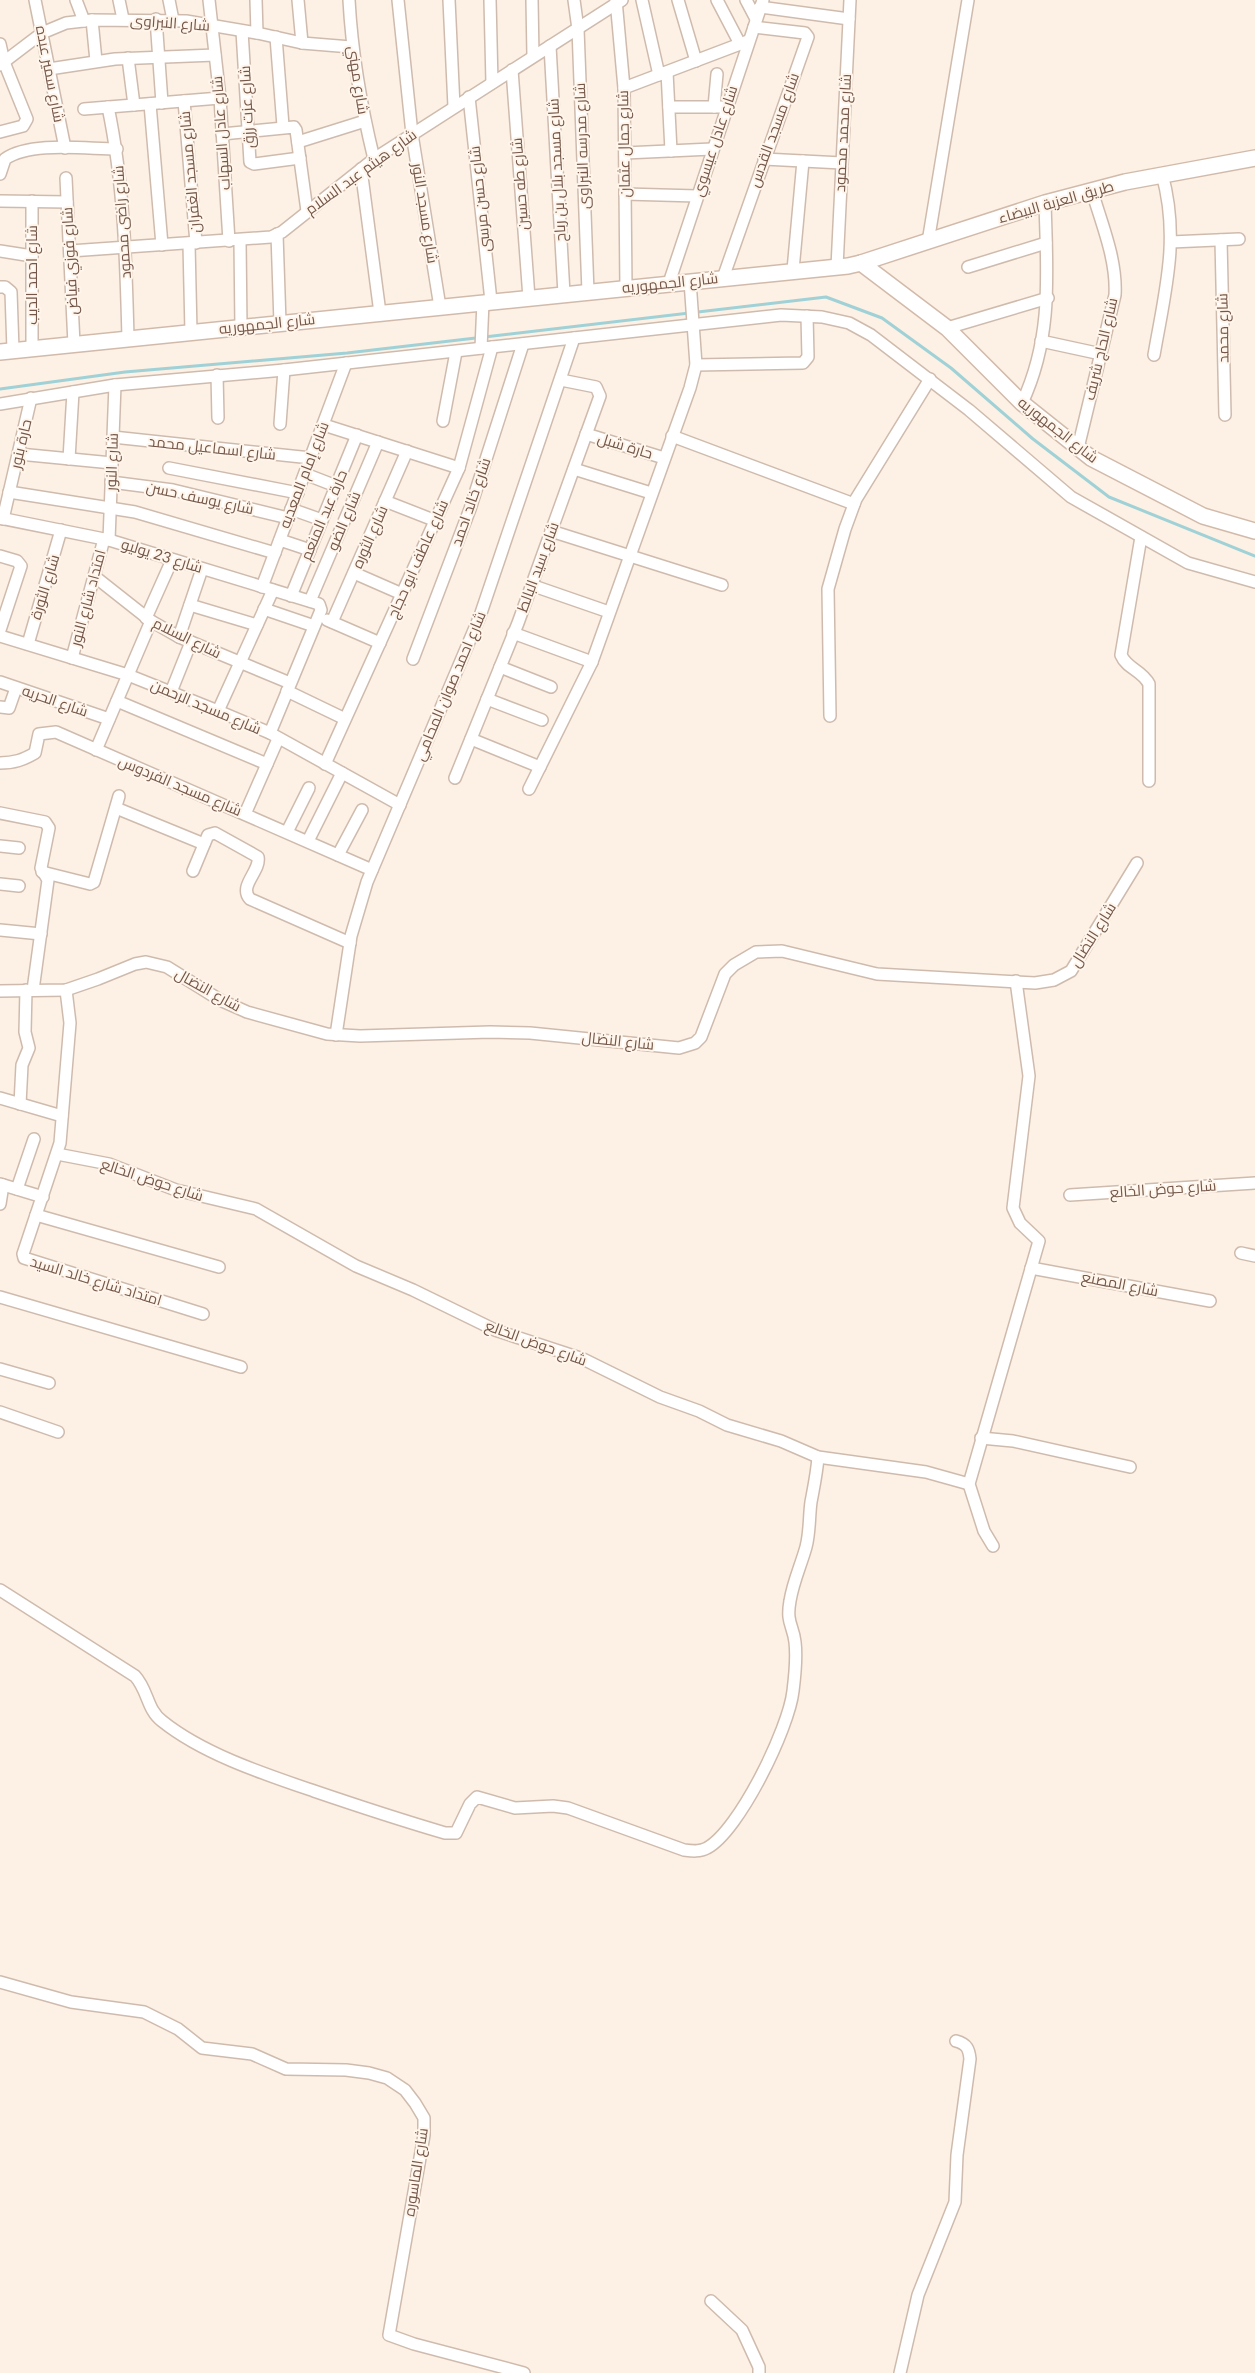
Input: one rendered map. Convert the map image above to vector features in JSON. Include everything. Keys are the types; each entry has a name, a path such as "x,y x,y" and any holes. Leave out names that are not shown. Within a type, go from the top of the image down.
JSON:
{"main road":[{"name":"طريق العزبة البيضاء","path":"861,264 1045,203 1162,174 1255,158"},
{"name":"شارع الجمهوريه","path":"6,351 440,306 485,305 529,298 669,283 690,285 723,278 861,264 947,328 1022,403 1101,464 1203,516 1255,531"}],"street":[{"name":"شارع سمير عبده","path":"35,0 65,148"},
{"path":"76,0 88,20 96,61"},
{"path":"119,0 123,19"},
{"path":"169,0 174,20"},
{"name":"شارع عادل السهاب","path":"209,0 234,241 240,327"},
{"path":"256,0 257,33"},
{"path":"298,0 302,43"},
{"name":"شارع مهني","path":"349,0 351,47 374,159"},
{"name":"شارع مسجد النور","path":"398,0 412,134 440,306"},
{"path":"449,0 454,107"},
{"path":"490,0 492,83"},
{"path":"532,0 533,56"},
{"name":"شارع مدرسه النبراوى","path":"574,0 578,29 588,292"},
{"path":"642,0 663,73 669,107 670,151"},
{"path":"678,0 696,61"},
{"path":"624,88 744,42 718,0"},
{"path":"746,0 755,23"},
{"name":"شارع محمد محمود","path":"837,267 850,0"},
{"path":"928,242 968,0"},
{"name":"شارع هيثم عبد السلام","path":"70,251 259,239 276,234 374,159 578,29 618,1"},
{"name":"شارع جمال عثمان","path":"618,1 624,88 626,288"},
{"path":"762,3 849,19"},
{"name":"شارع عادل عيسوي","path":"669,283 712,149 720,107 744,42 755,23 762,3"},
{"path":"156,19 158,56 156,103 162,245"},
{"name":"شارع النبراوى","path":"2,63 42,33 66,23 88,20 174,20 257,33 302,43 351,47"},
{"name":"شارع مسجد القدس","path":"723,278 808,37 805,33 755,23"},
{"name":"شارع عزت رزق","path":"242,31 248,131 252,163 300,158"},
{"path":"276,37 283,126"},
{"path":"0,45 2,63 27,119 23,126 0,132"},
{"name":"شارع مسجد بلال بن رباح","path":"550,46 564,294"},
{"path":"49,69 128,58 215,55"},
{"path":"128,58 134,105"},
{"name":"شارع طه حسين","path":"512,70 529,298"},
{"path":"669,107 720,107 717,74"},
{"name":"شارع حسن مرسى","path":"469,97 485,305 485,346"},
{"path":"84,109 220,98"},
{"name":"شارع مسجد الغفران","path":"184,101 193,244 191,332"},
{"name":"شارع راضى محمود","path":"108,107 117,149 126,248 128,338"},
{"path":"298,142 365,122"},
{"path":"222,134 283,126 294,127 298,142 307,211"},
{"path":"0,174 2,162 8,157 42,148 117,149"},
{"path":"625,153 712,149"},
{"path":"764,159 842,163"},
{"path":"793,270 803,161"},
{"path":"361,169 380,313"},
{"path":"1154,355 1172,242 1168,198 1162,174"},
{"name":"شارع فوزي فياض","path":"66,178 74,344"},
{"name":"شارع الحاج شريف","path":"1078,448 1115,295 1116,282 1112,257 1092,191"},
{"path":"625,194 697,196"},
{"path":"0,201 67,202"},
{"name":"شارع احمد الديب","path":"32,201 32,348"},
{"path":"1022,403 1030,385 1042,341 1048,298 1045,203"},
{"path":"276,234 280,323"},
{"path":"1172,242 1239,239"},
{"name":"شارع محمد","path":"1221,240 1225,415"},
{"path":"968,267 1046,243"},
{"path":"0,251 32,256"},
{"path":"529,788 592,662 696,365 690,285"},
{"path":"0,287 8,288 11,292 6,351"},
{"path":"947,328 1048,298"},
{"path":"0,404 115,385 456,352 485,346 574,338 694,321 781,315 807,316 849,323 871,335 969,410 1070,497 1188,563 1255,582"},
{"path":"696,365 802,363 808,357 807,316"},
{"name":"شارع احمد صوان المحامي","path":"336,1035 350,943 367,882 480,616 574,338"},
{"path":"1042,341 1101,354"},
{"name":"شارع خالد احمد","path":"413,659 470,509 523,344"},
{"name":"شارع عاطف ابو حجاج","path":"325,764 459,468 485,346"},
{"path":"443,422 456,352"},
{"name":"شارع إمام المعديه","path":"218,711 264,609 275,553 346,363"},
{"path":"280,424 284,370"},
{"path":"217,375 218,418"},
{"path":"830,716 828,590 845,529 854,504 930,379"},
{"name":"شارع سيد البالط","path":"455,778 514,633 600,392 596,387 561,380"},
{"name":"شارع النور","path":"106,539 112,482 115,385"},
{"path":"69,459 73,392"},
{"name":"حارة بنور","path":"1,519 31,398"},
{"path":"324,425 459,468"},
{"name":"حارة شبل","path":"586,434 664,458"},
{"name":"حارة عبد المنعم","path":"290,596 357,435"},
{"path":"672,436 854,504"},
{"name":"شارع اسماعيل محمد","path":"113,437 311,458"},
{"name":"شارع الضو","path":"310,601 378,442"},
{"name":"شارع الثوره","path":"332,622 407,451"},
{"path":"18,454 112,463"},
{"path":"169,468 298,493"},
{"path":"574,468 651,493"},
{"path":"305,474 336,486"},
{"name":"شارع يوسف حسن","path":"112,482 173,490 322,520"},
{"path":"9,492 143,514 275,553"},
{"path":"385,501 436,521"},
{"name":"شارع 23 يوليو","path":"1,519 106,539 310,601 318,616"},
{"name":"شارع الثورة","path":"28,644 61,530"},
{"path":"551,531 722,585"},
{"path":"1141,537 1121,655 1124,663 1145,676 1149,684 1150,781"},
{"name":"امتداد شارع النور","path":"72,658 106,539"},
{"path":"280,540 310,550"},
{"path":"0,556 17,561 21,566 0,630"},
{"path":"96,750 128,675 172,560"},
{"path":"179,637 202,569"},
{"path":"354,573 402,594"},
{"name":"شارع السلام","path":"94,576 149,620 179,637 240,663 289,687 341,717"},
{"path":"531,585 609,612"},
{"path":"190,605 257,625"},
{"path":"264,609 318,616 380,643"},
{"path":"245,814 267,764 289,687 318,616"},
{"path":"514,633 592,662"},
{"name":"شارع مسجد الرحمن","path":"0,636 128,675 218,711 274,736 400,804"},
{"path":"171,692 191,642"},
{"path":"500,668 551,687"},
{"name":"شارع الحريه","path":"0,682 109,719"},
{"path":"0,707 9,708 16,688"},
{"path":"487,699 542,720"},
{"path":"116,701 267,764"},
{"name":"شارع مسجد الفردوس","path":"0,763 24,760 34,753 39,734 56,732 372,870"},
{"path":"471,739 540,767"},
{"path":"308,842 342,773"},
{"path":"287,832 309,788"},
{"path":"42,872 90,884 94,882 119,796"},
{"path":"116,808 204,844"},
{"path":"338,855 362,810"},
{"path":"0,813 45,822 49,826 42,872 48,880 41,934 30,990 25,1032 29,1048 22,1065 20,1104"},
{"path":"193,871 209,834 215,833 256,855 258,863 246,888 248,896 350,943"},
{"path":"0,846 19,848"},
{"name":"شارع النضال","path":"0,991 66,990 135,964 157,963 220,1000 247,1012 336,1035 530,1033 679,1048 687,1047 701,1037 720,985 730,969 744,957 769,950 782,951 876,974 1035,983 1054,980 1071,971 1137,863"},
{"path":"0,884 19,886"},
{"path":"0,930 41,934"},
{"path":"993,1546 984,1531 969,1484 1039,1241 1020,1223 1013,1208 1029,1076 1016,981"},
{"name":"امتداد شارع خالد السيد","path":"66,990 70,1023 57,1154 23,1254 27,1260 202,1314"},
{"path":"0,1098 62,1116"},
{"path":"17,1189 34,1139"},
{"name":"شارع حوض الخالع","path":"57,1154 109,1164 184,1193 256,1209 356,1266 413,1290 495,1330 583,1359 670,1401 699,1411 727,1425 781,1441 818,1456 904,1468 969,1484"},
{"name":"شارع حوض الخالع","path":"1070,1195 1255,1181"},
{"path":"0,1204 1,1184 43,1197"},
{"path":"36,1215 220,1267"},
{"path":"1241,1253 1255,1256"},
{"name":"شارع المصنع","path":"1031,1268 1210,1301"},
{"path":"0,1296 241,1367"},
{"path":"0,1369 49,1383"},
{"path":"0,1412 58,1432"},
{"path":"981,1438 1013,1441 1130,1467"},
{"path":"0,1590 135,1676 143,1685 153,1712 161,1721 185,1736 247,1768 384,1815 445,1833 456,1832 470,1804 475,1798 481,1796 514,1808 553,1806 568,1808 684,1850 696,1851 706,1849 721,1837 738,1813 770,1758 787,1719 793,1693 796,1650 795,1639 788,1618 794,1582 806,1545 818,1456"},
{"name":"شارع الماسوره","path":"0,1982 71,2002 144,2012 178,2029 195,2043 209,2050 252,2054 291,2070 346,2070 369,2073 386,2078 405,2090 424,2118 424,2135 389,2335 414,2344 524,2373"},
{"path":"900,2373 918,2295 956,2202 957,2155 970,2059 970,2050 964,2043 956,2041"},
{"path":"711,2302 742,2330 759,2367 759,2373"}],"waterway":[{"path":"0,389 125,372 347,353 826,297 882,318 951,368 1033,439 1109,497 1255,556"}]}
